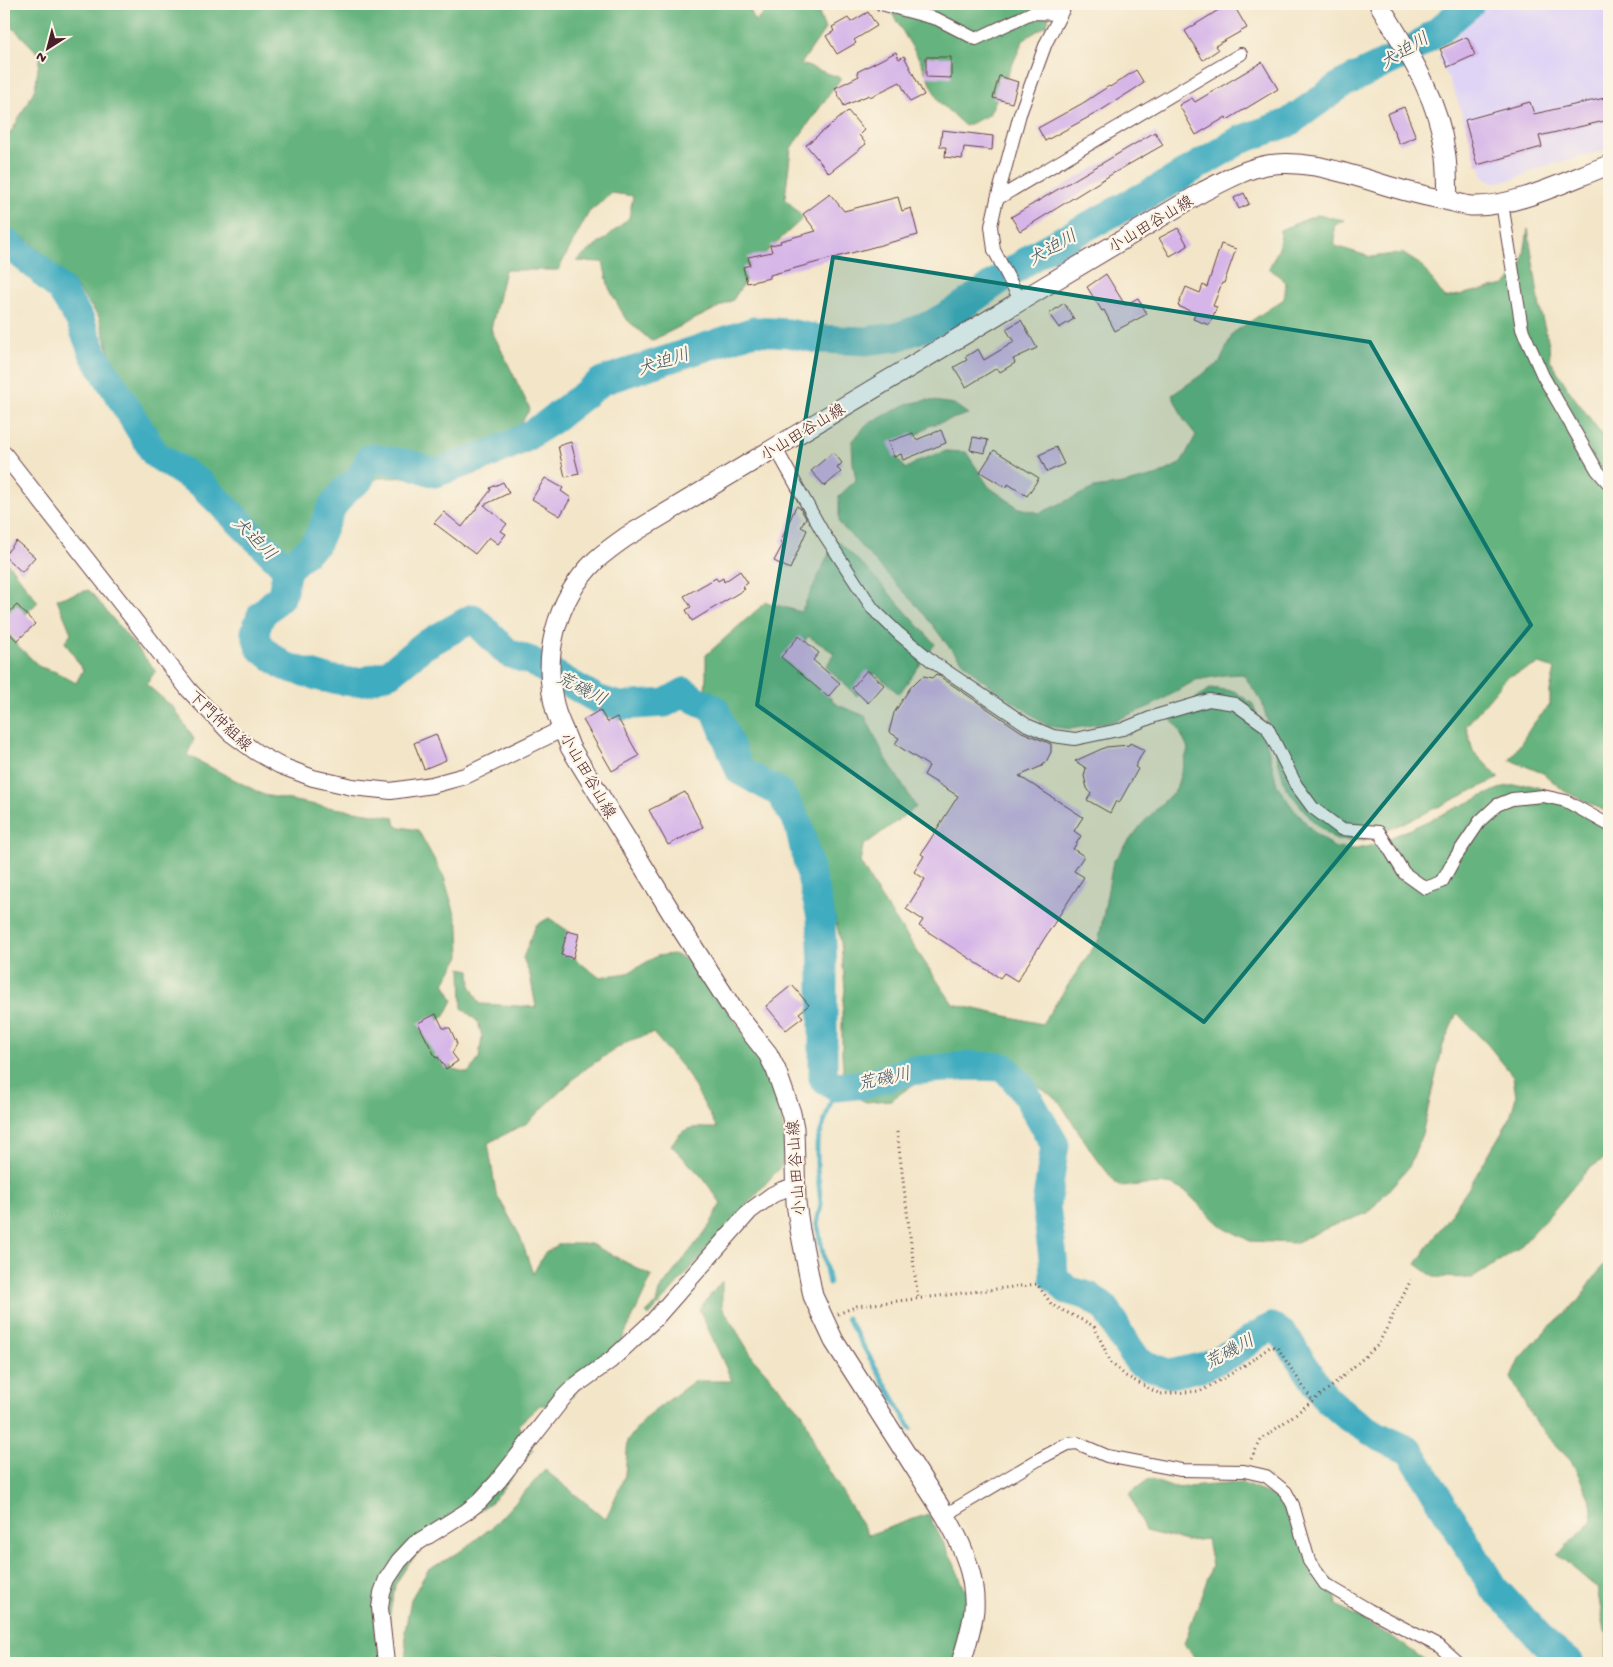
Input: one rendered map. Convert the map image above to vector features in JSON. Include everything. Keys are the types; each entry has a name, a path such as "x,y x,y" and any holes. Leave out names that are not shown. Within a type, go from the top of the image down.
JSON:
{"main road":[{"path":"1379,4 1428,87 1446,151 1448,200"},
{"name":"小山田谷山線","path":"961,1663 971,1626 974,1600 966,1558 955,1532 945,1515 834,1341 813,1296 800,1230 794,1128 791,1113 776,1070 768,1054 734,1011 679,925 570,747 562,729 556,711 550,673 554,629 562,608 583,574 596,560 626,537 1204,190 1247,170 1266,165 1299,164 1325,168 1424,196 1469,206 1486,206 1525,196 1609,165"}],"street":[{"path":"881,4 936,19 976,39 1031,13 1064,9"},
{"path":"1020,300 994,250 991,226 1020,114 1046,43 1064,9"},
{"path":"997,200 1241,54"},
{"path":"1502,203 1522,329 1543,376 1597,470 1609,484"},
{"path":"775,447 822,531 873,609 899,634 933,662 1027,725 1053,736 1074,739 1122,729 1156,716 1209,700 1236,704 1266,727 1296,785 1313,808 1341,829 1379,832 1404,873 1424,888 1442,882 1455,858 1480,821 1497,805 1512,799 1542,796 1566,801 1609,826"},
{"name":"下門仲組線","path":"4,454 188,690 230,733 256,752 279,765 313,778 352,787 391,791 432,785 465,776 562,729"},
{"path":"386,1663 380,1608 382,1593 387,1579 398,1561 415,1544 480,1501 563,1398 575,1386 611,1360 654,1320 750,1211 772,1195 796,1186"},
{"path":"945,1515 1041,1458 1068,1444 1077,1442 1107,1456 1181,1470 1244,1471 1266,1476 1286,1492 1293,1505 1310,1561 1325,1584 1369,1610 1440,1647 1458,1663"}],"path":[{"path":"897,1132 918,1298"},
{"path":"1244,1471 1261,1440 1330,1387 1378,1344 1411,1280"},
{"path":"824,1322 857,1306 1037,1284 1052,1305 1094,1326 1112,1363 1126,1376 1160,1394 1201,1391 1241,1368 1270,1347 1277,1347 1312,1400"}],"highlighted area":[{"path":"833,257 1370,342 1531,625 1204,1022 757,705"}],"shaded area":[{"path":"1490,4 1609,4 1609,149 1542,167 1512,180 1494,182 1483,176 1455,93 1438,58 1474,16"}],"green space":[{"path":"4,4 748,4 755,22 774,4 812,4 816,6 825,29 801,64 841,78 791,148 785,198 803,218 759,259 733,300 651,341 625,318 609,288 603,262 576,261 629,218 633,196 612,193 589,212 558,270 505,270 491,329 530,409 491,466 461,477 378,478 339,506 320,554 304,565 283,562 267,539 244,515 195,476 152,459 145,416 116,408 110,355 99,317 70,279 30,242 4,226 4,141 35,89 40,55 4,19"},
{"path":"892,4 1048,4 1051,8 1047,25 1024,39 989,115 965,126 939,102 921,62 893,15"},
{"path":"1317,215 1344,220 1334,226 1335,246 1371,257 1402,253 1421,265 1445,298 1505,285 1522,267 1528,229 1541,314 1549,344 1550,360 1571,393 1609,444 1609,813 1564,791 1543,773 1510,760 1533,724 1550,705 1550,691 1555,669 1539,664 1507,677 1466,726 1473,751 1499,778 1364,840 1336,840 1313,821 1286,788 1262,702 1243,674 1196,680 1153,705 1111,722 1070,729 1048,726 978,677 950,648 920,609 839,523 839,496 856,480 852,442 866,425 907,404 927,400 954,404 968,414 929,426 894,452 905,469 920,460 946,451 966,452 989,487 1019,508 1040,513 1094,488 1123,484 1158,475 1181,463 1196,435 1184,420 1172,395 1220,362 1233,333 1284,299 1286,282 1269,268 1279,248 1280,230"},
{"path":"836,539 872,574 935,644 899,694 875,673 857,696 826,667 834,653 808,636 792,662 838,705 865,716 884,755 916,807 863,846 860,862 877,892 953,1004 1042,1024 1099,939 1113,862 1141,825 1176,789 1188,749 1177,726 1170,718 1210,688 1234,691 1253,704 1266,740 1277,785 1292,807 1314,832 1335,848 1357,849 1374,845 1503,787 1527,784 1549,791 1609,820 1609,1156 1588,1169 1519,1248 1473,1278 1434,1277 1416,1264 1468,1189 1510,1118 1516,1097 1513,1076 1488,1045 1457,1013 1443,1045 1422,1134 1409,1167 1368,1213 1329,1227 1295,1243 1250,1241 1221,1226 1186,1192 1170,1184 1118,1186 1094,1155 1058,1100 1027,1079 991,1073 952,1070 930,1073 891,1100 866,1102 854,1096 844,1080 842,1013 845,989 841,943 831,901 802,842 771,792 724,741 704,701 706,655 766,602 801,612"},
{"path":"4,558 38,602 26,614 4,621"},
{"path":"89,590 156,671 146,684 174,708 194,739 187,755 264,795 394,817 396,826 418,830 444,877 459,928 460,956 444,983 453,1000 446,1014 433,1026 453,1069 468,1073 479,1059 482,1036 478,1022 462,1008 461,968 470,970 471,987 480,1004 536,1007 530,975 523,958 536,925 549,918 574,935 571,954 599,977 628,973 657,956 673,954 691,961 719,997 765,1065 781,1106 785,1155 782,1165 649,1316 646,1313 656,1304 659,1291 710,1225 721,1203 703,1178 671,1145 682,1133 691,1128 717,1128 687,1073 653,1033 628,1041 582,1071 527,1123 488,1143 496,1193 520,1236 533,1274 544,1254 559,1244 591,1244 652,1276 620,1344 564,1405 540,1405 518,1425 533,1450 493,1501 420,1551 409,1563 395,1585 381,1663 4,1663 4,627 17,645 40,667 56,672 76,683 83,670 65,642 71,633 57,599"},
{"path":"1609,1262 1609,1663 1606,1663 1606,1636 1597,1588 1558,1555 1593,1520 1591,1502 1571,1460 1536,1424 1511,1378 1519,1360 1544,1332 1578,1301 1602,1267"},
{"path":"722,1281 722,1307 753,1358 803,1414 819,1454 868,1535 928,1514 952,1559 980,1625 969,1663 407,1663 405,1631 411,1599 428,1570 458,1553 491,1528 545,1470 606,1519 625,1475 628,1440 645,1418 694,1381 732,1381 699,1309"},
{"path":"1149,1479 1174,1488 1241,1483 1276,1497 1292,1524 1333,1582 1337,1605 1394,1638 1429,1663 1199,1663 1184,1644 1212,1566 1207,1539 1186,1541 1145,1531 1130,1493"}],"building":[{"path":"1228,4 1233,4 1247,28 1215,46 1218,50 1203,60 1185,31"},
{"path":"868,12 877,26 854,40 856,43 837,54 826,36 834,31 832,27 848,18 851,22"},
{"path":"1467,37 1475,55 1448,67 1440,49"},
{"path":"896,52 899,59 904,56 924,95 910,102 900,82 870,97 869,95 844,106 835,88 859,76 857,72"},
{"path":"926,57 951,57 951,78 926,77"},
{"path":"1262,62 1278,89 1227,120 1226,117 1196,135 1179,105 1192,98 1195,102"},
{"path":"1136,70 1144,83 1100,111 1045,141 1038,128"},
{"path":"999,76 1018,82 1012,103 993,98"},
{"path":"1609,97 1609,120 1539,136 1542,147 1477,165 1465,120 1530,102 1534,114"},
{"path":"1404,107 1416,137 1399,144 1387,114"},
{"path":"848,111 864,130 859,135 866,144 829,173 806,145"},
{"path":"942,130 993,136 992,150 964,147 962,159 945,157 946,147 940,147"},
{"path":"1155,132 1163,145 1020,231 1011,217"},
{"path":"1244,193 1249,204 1239,209 1234,198"},
{"path":"830,194 844,211 898,197 902,211 911,208 918,235 747,283 743,267 750,265 748,257 772,252 770,245 816,231 803,214"},
{"path":"1178,228 1188,246 1170,256 1159,238"},
{"path":"1221,244 1236,249 1224,283 1222,283 1213,306 1217,307 1209,325 1193,319 1195,313 1178,306 1186,287 1200,293 1203,285 1207,287"},
{"path":"1106,274 1125,305 1138,298 1147,314 1115,331 1104,310 1102,311 1087,287"},
{"path":"1064,303 1074,319 1059,328 1049,314"},
{"path":"1021,320 1037,348 1013,359 1015,363 1000,372 997,368 966,387 954,367 967,360 965,357 978,349 984,360 1014,342 1006,329"},
{"path":"941,430 946,443 903,460 901,454 894,457 888,442 913,433 916,440"},
{"path":"973,437 988,440 985,453 970,450"},
{"path":"571,442 579,474 565,477 558,446"},
{"path":"1056,447 1064,464 1047,472 1039,455"},
{"path":"994,450 1039,478 1027,496 1008,484 1007,488 980,472"},
{"path":"833,452 842,463 837,468 841,472 825,486 811,471"},
{"path":"545,478 563,488 561,491 571,498 560,516 532,499"},
{"path":"503,482 509,493 484,505 507,524 501,531 506,534 498,544 489,537 475,554 434,523 444,512 462,527 491,490 490,488"},
{"path":"796,506 800,508 806,518 801,527 807,530 790,569 774,561 783,544 780,543"},
{"path":"16,541 35,557 22,572 4,556"},
{"path":"740,571 748,583 742,587 745,589 692,621 686,610 691,607 684,596 716,578 718,581 723,578 724,582"},
{"path":"17,605 35,624 17,641 4,627 4,617"},
{"path":"799,636 819,653 813,660 840,683 828,697 781,657"},
{"path":"867,670 884,685 868,703 852,688"},
{"path":"936,674 1022,732 1051,744 1051,752 1042,766 1019,776 1083,817 1074,831 1081,836 1073,849 1084,856 1074,871 1084,877 1017,981 1004,973 1000,978 919,926 923,920 906,909 925,879 914,872 924,856 921,854 958,796 924,775 929,766 895,744 899,738 889,732 894,713 912,685 924,676 932,678"},
{"path":"600,710 607,722 617,717 639,756 612,771 583,720"},
{"path":"436,734 446,760 424,769 414,743"},
{"path":"1130,743 1144,750 1135,767 1138,769 1119,803 1116,801 1110,813 1087,800 1091,794 1087,788 1084,776 1086,768 1075,761 1106,747 1129,745"},
{"path":"685,792 703,827 668,845 649,810"},
{"path":"567,931 579,934 573,958 561,955"},
{"path":"792,985 809,1005 799,1013 803,1017 786,1030 766,1006"},
{"path":"436,1014 443,1028 450,1028 457,1044 452,1053 458,1061 446,1069 438,1057 436,1058 418,1023"}],"waterway":[{"name":"犬迫川","path":"287,569 316,543 332,507 346,489 359,480 370,458 410,464 435,473 485,456 523,439 548,423 602,381 754,331 788,333 818,339 865,341 897,337 930,325 958,309 1040,252 1172,181 1240,140 1288,123 1342,84 1410,51 1438,31 1470,4"},
{"name":"犬迫川","path":"4,241 37,267 60,289 80,320 94,355 155,454 201,484 287,569"},
{"name":"荒磯川","path":"287,569 282,595 261,615 255,632 260,648 284,666 324,678 351,682 365,681 390,673 423,646 473,618 508,653 531,661 597,699 620,706 665,703 685,692 696,700 715,709 740,771 780,793 798,823 821,917 823,1078 836,1087 866,1084 909,1071 969,1066 1004,1067 1023,1089 1055,1145 1046,1206 1054,1277 1067,1290 1089,1296 1107,1310 1122,1338 1139,1362 1170,1374 1205,1366 1234,1352 1257,1335 1272,1327 1284,1335 1326,1398 1349,1418 1380,1437 1410,1451 1493,1587 1539,1637 1570,1663"},
{"path":"829,1283 817,1224 821,1204 817,1169 817,1143 836,1087"},
{"path":"847,1318 911,1429"}]}
